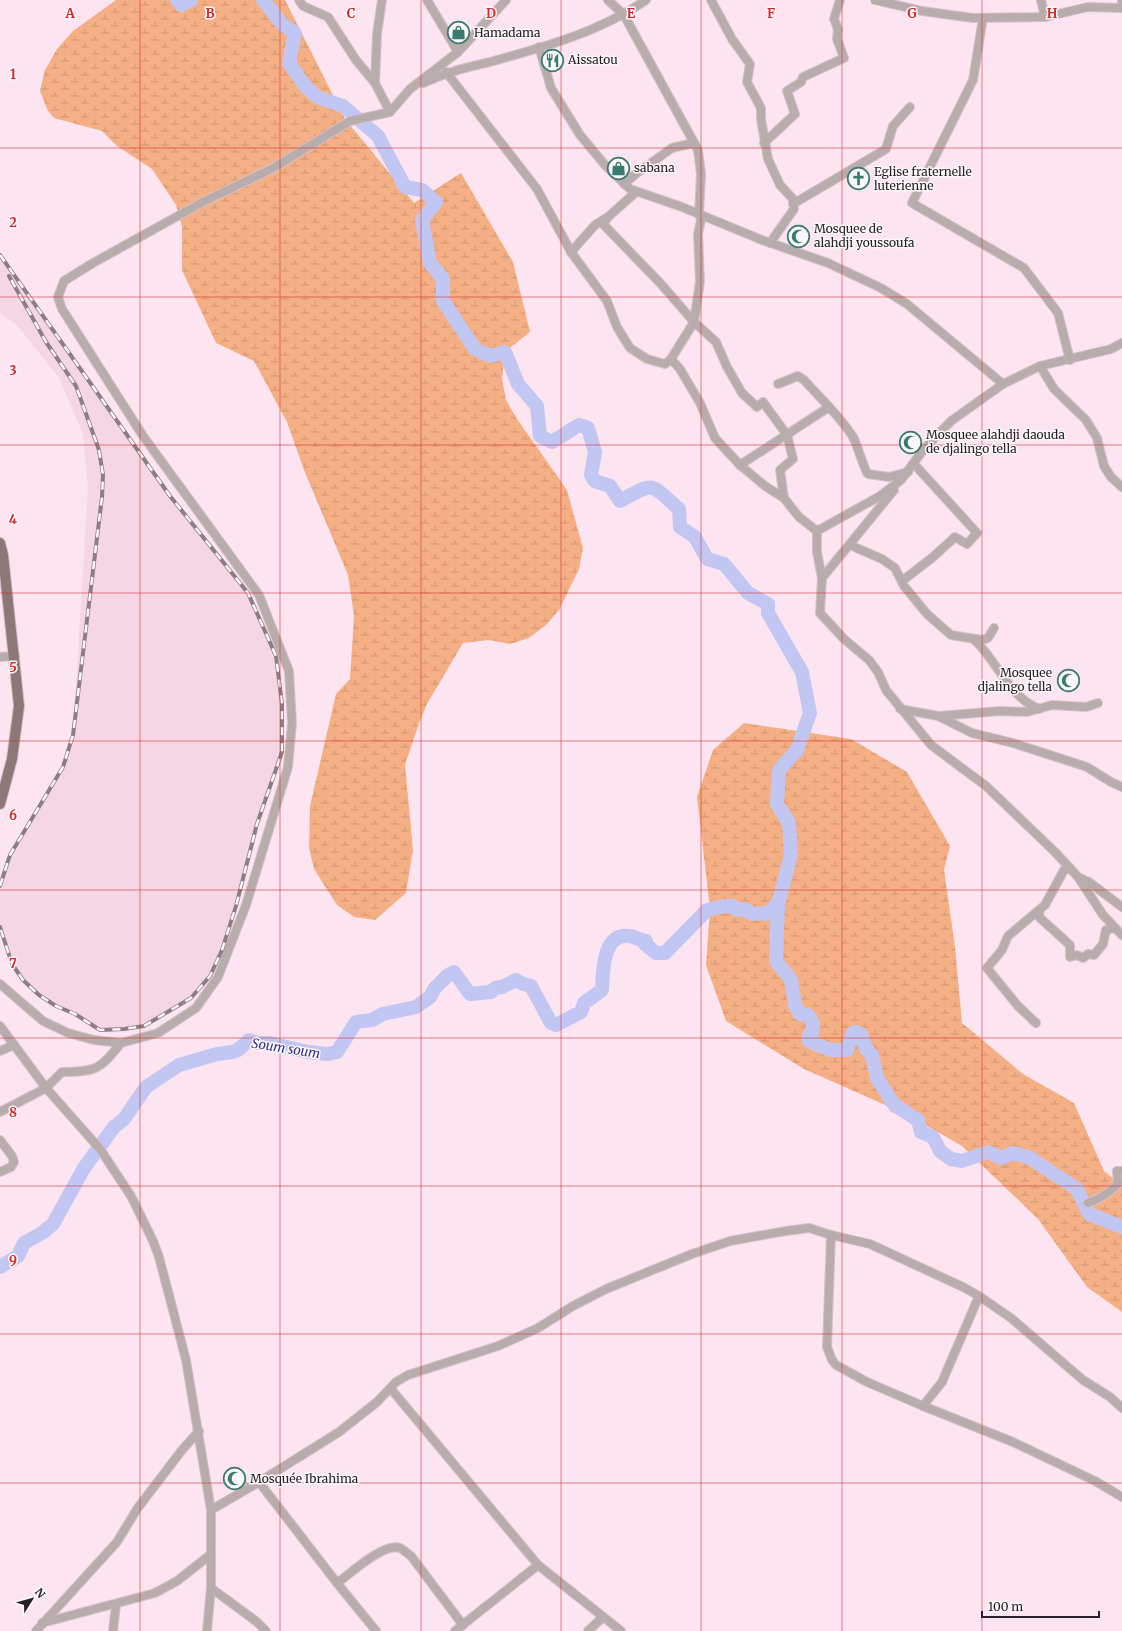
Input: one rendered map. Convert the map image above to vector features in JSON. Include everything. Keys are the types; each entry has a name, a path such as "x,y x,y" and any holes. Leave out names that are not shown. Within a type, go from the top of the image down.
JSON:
{"main road":[{"path":"0,543 3,555 15,656 19,706 11,765 0,804"}],"street":[{"path":"299,0 303,6 328,17 356,60 376,83 390,112"},
{"path":"376,83 377,34 382,0"},
{"path":"427,0 458,52"},
{"path":"0,984 43,1021 68,1034 94,1040 121,1043 158,1033 196,1008 218,977 246,905 288,767 292,723 289,671 259,595 143,436 62,309 58,297 61,286 68,278 203,202 275,167 350,122 390,112 410,89 458,52 506,0"},
{"path":"446,72 537,189 571,252 607,301 617,327 630,348 647,359 665,364 670,359 694,322 700,281 698,234 701,220 698,214 700,166 698,150 624,15 608,0"},
{"path":"410,89 446,72 490,62 585,33 624,15 646,0"},
{"path":"711,0 732,39 750,64 747,82 761,108 764,143 772,170 780,185 793,199 794,209 770,243"},
{"path":"764,143 795,114 787,91 801,82 803,77 844,58 837,39 838,29 834,19 840,0"},
{"path":"876,0 922,11 973,18 1045,17 1088,7 1122,8"},
{"path":"1041,0 1045,17"},
{"path":"983,18 974,80 912,203 1024,268 1058,313 1070,360"},
{"path":"538,47 551,88 580,135 624,184 636,192 698,214 770,243 828,263 881,288 907,304 1003,384"},
{"path":"793,204 886,150 893,126 910,107"},
{"path":"624,184 672,148 694,143"},
{"path":"571,252 595,225 608,217 636,192"},
{"path":"608,217 603,224 661,284 694,322 716,342 727,367 742,393 757,407 763,402 787,435 794,459 780,470 784,498"},
{"path":"822,578 902,480 924,449 951,421 1003,384 1040,366 1070,360 1110,349 1122,343"},
{"path":"670,359 680,369 700,403 715,438 740,465 765,486 784,498 799,517 817,531"},
{"path":"1040,366 1054,389 1086,420 1098,438 1104,466 1111,477 1122,487"},
{"path":"778,384 798,376 829,407 852,436 861,454 864,469 868,474 889,477 908,472"},
{"path":"740,465 829,407"},
{"path":"902,581 933,557 955,537 968,544 977,534 914,464"},
{"path":"817,531 880,496 902,480"},
{"path":"817,531 817,552 822,578 820,612 844,639 870,660 878,672 886,690 931,745 986,786 1070,868 1078,877 1103,915 1114,928 1122,934"},
{"path":"850,545 895,568 904,586 926,614 947,633 982,640 988,638 994,628"},
{"path":"972,639 979,644 990,657 1014,692 1032,706 1040,710"},
{"path":"0,656 15,656"},
{"path":"938,716 957,713 1027,712 1040,710 1052,705 1086,707 1098,703"},
{"path":"900,709 938,716 972,733 1013,743 1087,767 1122,787"},
{"path":"1036,1024 1018,1006 987,968 1002,950 1008,936 1039,912 1052,894 1064,870 1070,868"},
{"path":"1078,877 1089,882 1122,907"},
{"path":"1039,912 1040,918 1070,945 1070,957 1077,954 1083,958 1088,954 1094,955 1103,944 1106,930 1114,928"},
{"path":"0,1026 46,1088 100,1149 131,1196 157,1252 186,1360 211,1510 211,1588 207,1631"},
{"path":"0,1112 46,1088 62,1072 85,1072 103,1064 121,1043"},
{"path":"0,1051 14,1045"},
{"path":"0,1140 12,1156 14,1162 11,1167 0,1172"},
{"path":"1088,1203 1104,1196 1114,1189 1118,1184 1117,1171 1122,1171"},
{"path":"211,1510 339,1432 391,1389 396,1382 408,1375 498,1346 538,1328 573,1306 606,1289 692,1254 730,1241 809,1228 870,1244 963,1286 1017,1322 1083,1380 1110,1397 1122,1408"},
{"path":"831,1235 826,1331 827,1347 832,1360 836,1365 867,1382 922,1406 1013,1442 1095,1481 1122,1497"},
{"path":"922,1406 933,1396 942,1382 979,1296"},
{"path":"391,1389 538,1565 621,1631"},
{"path":"36,1631 117,1542 137,1509 182,1450 199,1432"},
{"path":"259,1482 376,1631"},
{"path":"337,1583 380,1551 390,1548 400,1548 410,1556 463,1625"},
{"path":"41,1624 155,1593 177,1581 210,1555"},
{"path":"455,1631 538,1565"},
{"path":"211,1588 257,1622 266,1631"},
{"path":"113,1631 116,1604"},
{"path":"588,1631 603,1617"}],"shaded area":[{"path":"0,255 170,496 248,593 276,656 282,704 282,752 257,824 236,906 222,950 210,976 191,998 144,1026 100,1030 75,1014 56,1006 39,995 23,980 12,964 0,927 0,886 10,855 63,767 73,735 88,487 83,434 59,378 17,325 0,313"}],"green space":[{"path":"116,0 285,0 345,119 414,203 461,173 513,262 530,332 505,352 502,379 506,400 517,419 567,490 583,548 579,569 559,610 546,625 529,638 510,644 489,640 463,643 427,704 405,765 413,850 406,893 375,920 354,917 337,905 314,869 309,848 310,806 336,694 350,679 354,616 348,575 304,470 287,422 254,361 216,343 182,270 182,227 176,205 152,169 117,146 102,131 54,118 48,111 40,91 45,70 57,49 73,31"},
{"path":"744,723 851,739 907,772 950,846 944,870 955,947 962,1023 1023,1074 1074,1103 1104,1171 1122,1185 1122,1312 1087,1287 1038,1219 962,1146 908,1115 804,1069 726,1021 706,965 710,909 697,797 713,750"}],"waterway":[{"path":"177,0 181,5 191,0"},
{"path":"263,0 282,24 295,33 289,63 305,86 317,97 343,106 378,136 405,187 422,190 436,202 422,220 430,263 443,279 443,301 475,349 490,356 505,352 518,384 537,406 540,436 552,442 579,425 588,428 595,452 591,475 595,481 610,486 620,501 640,490 647,488 657,490 679,509 680,527 695,537 707,559 724,564 748,593 768,604 768,613 802,672 810,713 797,750 779,770 777,804 789,823 791,855 778,904 776,961 791,980 795,1005 800,1014 808,1015 813,1023 812,1033 808,1037 809,1041 830,1050 847,1050 853,1033 856,1032 861,1034 866,1049 872,1055 877,1078 895,1106 918,1120 921,1132 933,1137 940,1151 951,1159 962,1161 988,1152 1001,1158 1013,1153 1030,1158 1077,1189 1089,1214 1122,1227"},
{"name":"Soum soum","path":"0,1267 18,1256 24,1243 42,1233 53,1224 84,1168 114,1127 124,1119 146,1087 179,1065 217,1054 238,1050 249,1040 257,1043 270,1043 308,1052 328,1054 337,1052 356,1022 372,1020 383,1014 416,1007 430,997 435,988 448,975 454,972 470,994 491,992 495,988 502,987 516,980 531,986 551,1023 556,1025 581,1012 584,1003 602,990 604,965 609,947 620,937 629,936 646,941 645,944 656,953 665,953 707,910 733,906 737,910 744,909 752,914 766,914 778,904"}],"railway":[{"path":"0,255 170,496 248,593 276,656 282,704 282,752 257,824 236,906 222,950 210,976 191,998 144,1026 100,1030 75,1014 56,1006 39,995 23,980 12,964 0,927"},
{"path":"0,886 10,855 63,767 73,735 102,497 103,475 99,450 76,386 46,342 9,276"}],"place":[{"name":"Hamadama","path":"459,33"},
{"name":"Aissatou","path":"552,60"},
{"name":"sabana","path":"618,168"},
{"name":"Eglise fraternelle luterienne","path":"858,179"},
{"name":"Mosquee de alahdji youssoufa","path":"799,236"},
{"name":"Mosquee alahdji daouda de djalingo tella","path":"910,442"},
{"name":"Mosquee djalingo tella","path":"1068,680"},
{"name":"Mosquée Ibrahima","path":"234,1479"}]}
